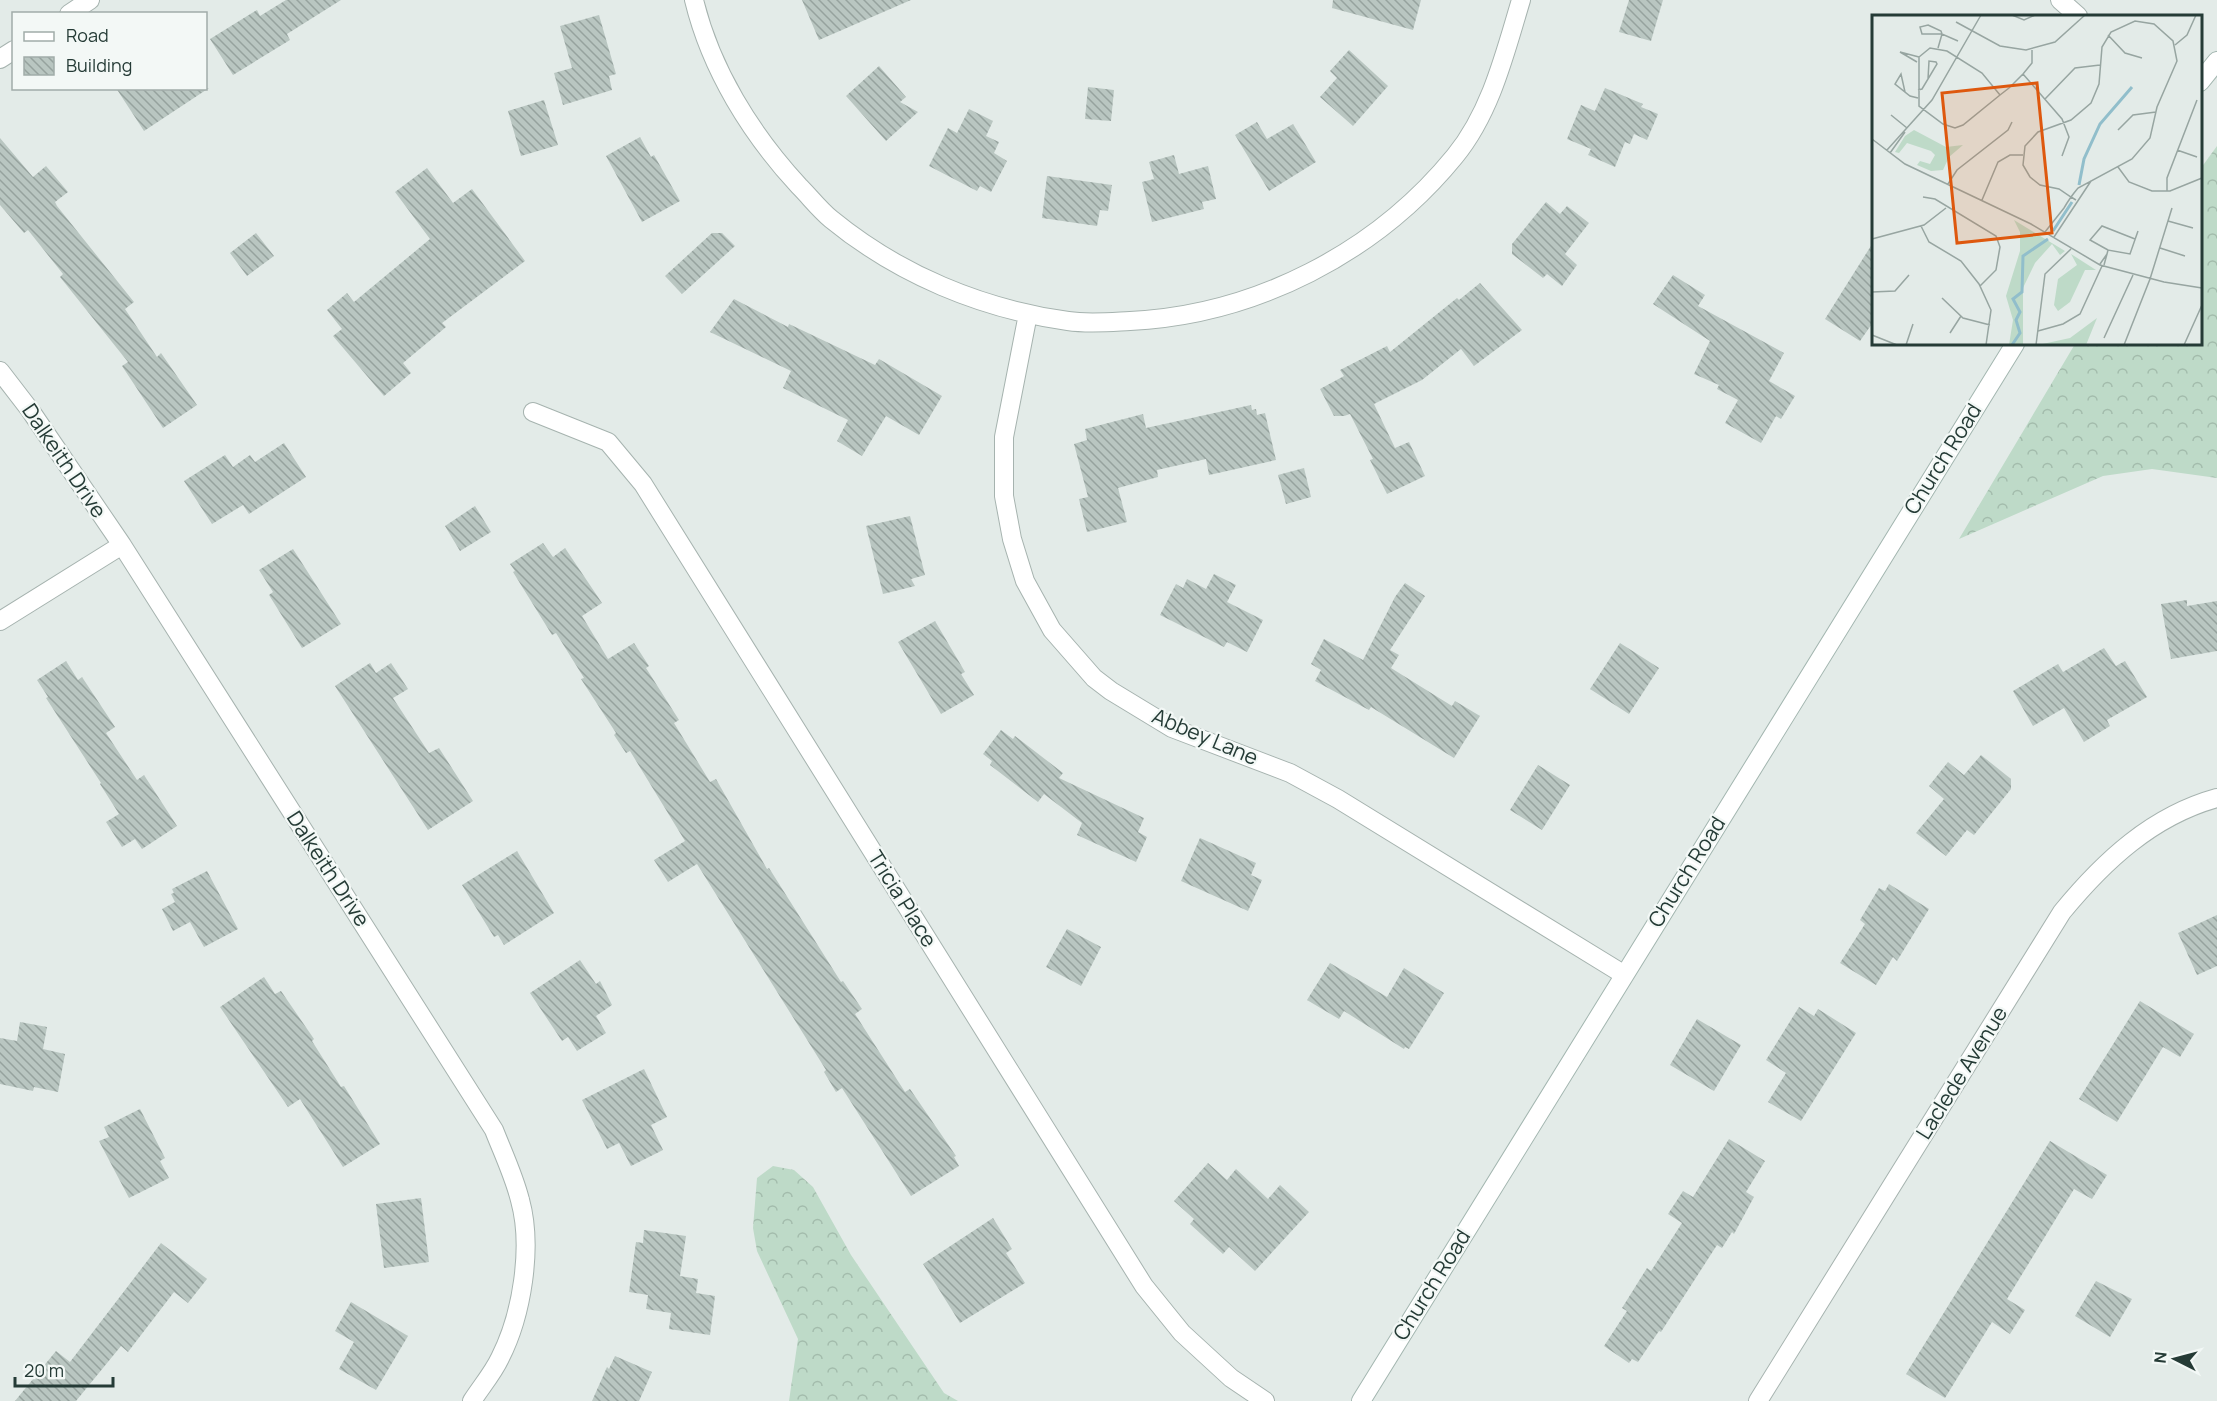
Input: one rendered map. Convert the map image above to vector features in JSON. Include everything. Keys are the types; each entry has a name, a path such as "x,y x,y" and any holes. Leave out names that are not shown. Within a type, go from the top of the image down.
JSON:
{"street":[{"path":"72,12 90,0"},
{"path":"694,0 714,59 744,116 779,165 828,217 895,264 968,298 1028,314 1070,321 1105,322 1167,319 1258,297 1330,262 1363,241 1423,191 1456,155 1484,110 1521,0"},
{"path":"2060,0 2077,15"},
{"path":"2202,80 2217,61"},
{"name":"Abbey Lane","path":"1028,314 1004,437 1004,496 1011,539 1026,581 1052,630 1094,678 1172,728 1290,772 1338,799 1623,974"},
{"name":"Church Road","path":"1360,1401 2014,345"},
{"name":"Dalkeith Drive","path":"0,370 122,545 495,1130 520,1200 524,1218 525,1255 522,1286 511,1332 500,1360 472,1401"},
{"name":"Tricia Place","path":"533,412 608,442 644,484 1144,1286 1182,1333 1231,1378 1265,1401"},
{"path":"0,621 122,545"},
{"name":"Laclede Avenue","path":"1758,1401 2062,912 2115,854 2167,820 2217,798"}],"green space":[{"path":"2217,146 2217,478 2152,469 2103,476 1959,539 2074,345 2202,345 2202,167"},
{"path":"773,1166 794,1170 813,1187 851,1255 944,1393 958,1401 789,1401 798,1339 757,1251 753,1228 757,1178"}],"building":[{"path":"286,0 341,0 287,34 290,40 233,75 210,39 257,10 260,16"},
{"path":"802,0 911,0 819,40"},
{"path":"1333,0 1421,0 1413,30 1332,8"},
{"path":"1629,0 1663,0 1651,41 1619,32"},
{"path":"599,15 616,74 609,76 612,90 563,105 554,73 572,68 560,26"},
{"path":"1349,50 1388,86 1353,126 1320,97 1337,78 1330,71"},
{"path":"879,66 906,97 900,102 918,112 886,141 846,96"},
{"path":"1088,87 1114,90 1111,121 1085,119"},
{"path":"1605,88 1643,104 1641,107 1658,114 1647,140 1634,134 1630,144 1625,142 1615,167 1588,155 1591,149 1567,139 1581,105 1595,111"},
{"path":"117,90 206,90 144,131"},
{"path":"544,100 558,145 521,156 508,111"},
{"path":"969,109 993,121 986,136 999,142 994,153 1007,161 991,192 980,186 977,191 929,166 948,128 957,133"},
{"path":"1257,122 1267,139 1293,124 1316,162 1269,191 1235,135"},
{"path":"640,137 651,157 654,155 680,201 642,222 606,156"},
{"path":"0,138 33,177 46,166 68,192 55,202 57,206 134,302 125,309 157,357 161,353 197,405 163,428 122,366 128,362 60,277 63,274 28,230 24,233 0,205"},
{"path":"1174,155 1179,174 1208,166 1216,199 1202,202 1204,209 1152,222 1142,182 1154,179 1149,162"},
{"path":"427,168 453,203 472,189 525,261 442,323 446,327 403,363 411,373 384,396 333,336 342,329 327,310 347,293 354,302 430,239 395,192"},
{"path":"1047,176 1112,185 1108,211 1100,210 1097,226 1042,218"},
{"path":"1546,202 1560,214 1567,206 1589,223 1565,254 1577,265 1562,286 1547,274 1543,278 1512,254 1512,244"},
{"path":"256,233 274,256 247,276 230,253"},
{"path":"712,233 722,233 735,246 682,294 665,276"},
{"path":"1872,244 1872,324 1860,341 1825,319"},
{"path":"1673,275 1705,295 1698,306 1784,353 1769,381 1795,396 1781,419 1776,416 1761,443 1725,423 1738,400 1717,389 1719,385 1694,374 1710,341 1653,304"},
{"path":"1480,283 1522,330 1474,366 1461,349 1422,380 1374,404 1395,448 1409,442 1425,476 1387,494 1370,460 1373,459 1350,414 1334,416 1320,389 1344,376 1340,370 1387,346 1390,352 1457,298 1459,300"},
{"path":"734,299 788,327 789,324 875,365 879,359 942,396 919,435 886,416 862,456 837,441 848,420 783,388 791,371 710,332"},
{"path":"1251,405 1252,410 1256,409 1257,415 1265,413 1276,460 1209,475 1206,459 1157,470 1158,477 1118,488 1127,522 1087,532 1079,499 1088,497 1074,444 1087,440 1085,429 1143,414 1146,428"},
{"path":"284,443 306,477 249,514 243,505 212,524 184,481 225,455 233,467 250,455 255,462"},
{"path":"1304,468 1311,497 1286,504 1278,475"},
{"path":"475,506 491,532 460,551 445,526"},
{"path":"910,516 925,575 911,579 915,586 883,594 866,526"},
{"path":"543,543 553,557 565,548 602,603 582,616 608,659 634,643 649,666 646,668 679,720 674,723 710,782 716,779 767,869 769,868 841,982 843,981 862,1009 855,1014 905,1092 910,1089 956,1156 954,1157 959,1166 911,1196 842,1088 836,1092 824,1072 826,1070 697,864 668,882 654,860 685,841 630,751 626,753 614,735 616,733 581,679 584,678 556,633 552,635 510,564"},
{"path":"293,549 341,624 302,648 269,595 273,592 259,570"},
{"path":"1214,574 1236,585 1227,602 1263,620 1247,652 1227,642 1224,647 1160,615 1176,584 1183,588 1187,579 1206,589"},
{"path":"1405,583 1425,596 1390,650 1399,655 1391,668 1452,706 1455,701 1480,716 1454,758 1371,707 1369,710 1315,681 1321,670 1311,664 1324,639 1363,660 1395,597"},
{"path":"2187,600 2187,606 2217,601 2217,651 2171,659 2161,604"},
{"path":"935,621 965,672 961,674 974,695 941,714 898,642"},
{"path":"1620,643 1659,668 1629,714 1590,689"},
{"path":"2104,648 2116,666 2125,661 2147,697 2107,720 2110,726 2084,742 2064,708 2033,726 2013,691 2058,664 2063,672"},
{"path":"66,661 78,680 82,677 115,727 106,733 137,780 144,775 177,826 142,849 135,839 122,847 106,822 119,814 37,680"},
{"path":"370,663 376,673 391,663 408,689 393,698 429,753 439,748 473,801 428,830 335,686"},
{"path":"1001,730 1013,739 1015,736 1063,773 1059,778 1144,818 1138,832 1147,837 1136,862 1077,835 1082,823 1044,794 1038,802 990,765 992,761 983,754"},
{"path":"1981,755 2011,779 2011,789 1974,835 1967,830 1946,856 1916,833 1944,799 1929,786 1948,762 1964,775"},
{"path":"1538,765 1570,785 1542,830 1510,810"},
{"path":"1200,838 1256,863 1251,875 1262,880 1248,911 1181,881"},
{"path":"517,851 554,913 504,945 498,935 494,937 462,885"},
{"path":"207,871 238,929 204,947 190,922 173,931 162,909 175,902 171,894 174,893 172,889"},
{"path":"1889,884 1929,909 1897,961 1893,957 1876,985 1840,963 1865,924 1860,920 1879,888 1885,891"},
{"path":"2217,915 2217,966 2197,975 2178,933"},
{"path":"1067,929 1101,947 1081,986 1046,967"},
{"path":"580,960 596,984 600,981 612,1005 596,1016 606,1033 577,1051 568,1037 562,1041 530,993"},
{"path":"1330,963 1387,997 1404,968 1444,993 1409,1049 1405,1047 1404,1049 1344,1011 1339,1019 1307,1000"},
{"path":"264,977 275,994 281,991 380,1144 343,1167 300,1099 288,1107 220,1007"},
{"path":"2140,1001 2194,1034 2180,1057 2163,1047 2117,1122 2079,1099"},
{"path":"1799,1007 1814,1016 1818,1009 1856,1033 1801,1121 1768,1102 1786,1073 1766,1060"},
{"path":"1697,1019 1741,1045 1714,1091 1670,1065"},
{"path":"20,1022 47,1027 43,1049 65,1054 58,1092 34,1087 33,1091 0,1084 0,1038 17,1041"},
{"path":"644,1069 667,1117 651,1125 663,1150 631,1166 619,1143 607,1149 582,1100"},
{"path":"140,1109 165,1158 160,1161 169,1178 129,1198 99,1141 109,1137 104,1127"},
{"path":"1729,1139 1765,1161 1746,1192 1754,1197 1734,1234 1732,1232 1722,1248 1717,1245 1661,1332 1659,1331 1638,1362 1632,1359 1629,1363 1604,1346 1627,1311 1622,1308 1647,1268 1651,1271 1682,1223 1668,1214 1683,1191 1693,1197"},
{"path":"2050,1141 2107,1175 2092,1199 2074,1189 2007,1299 2025,1310 2010,1334 1992,1322 1945,1398 1906,1374"},
{"path":"1208,1163 1227,1180 1236,1169 1268,1199 1280,1185 1309,1212 1255,1271 1229,1247 1223,1254 1190,1224 1194,1219 1174,1201"},
{"path":"421,1198 429,1262 384,1268 376,1204"},
{"path":"993,1218 1012,1249 1006,1253 1025,1283 960,1323 923,1264"},
{"path":"644,1230 686,1236 680,1276 698,1279 696,1293 715,1296 710,1335 669,1329 671,1313 646,1309 648,1295 629,1292 636,1242 643,1243"},
{"path":"161,1243 207,1279 188,1303 174,1292 128,1352 121,1346 76,1401 15,1401 56,1351 70,1362"},
{"path":"2096,1281 2132,1299 2110,1337 2075,1316"},
{"path":"351,1302 408,1336 376,1390 339,1369 354,1342 335,1331"},
{"path":"615,1356 652,1372 639,1401 592,1401 607,1367 609,1369"}]}
